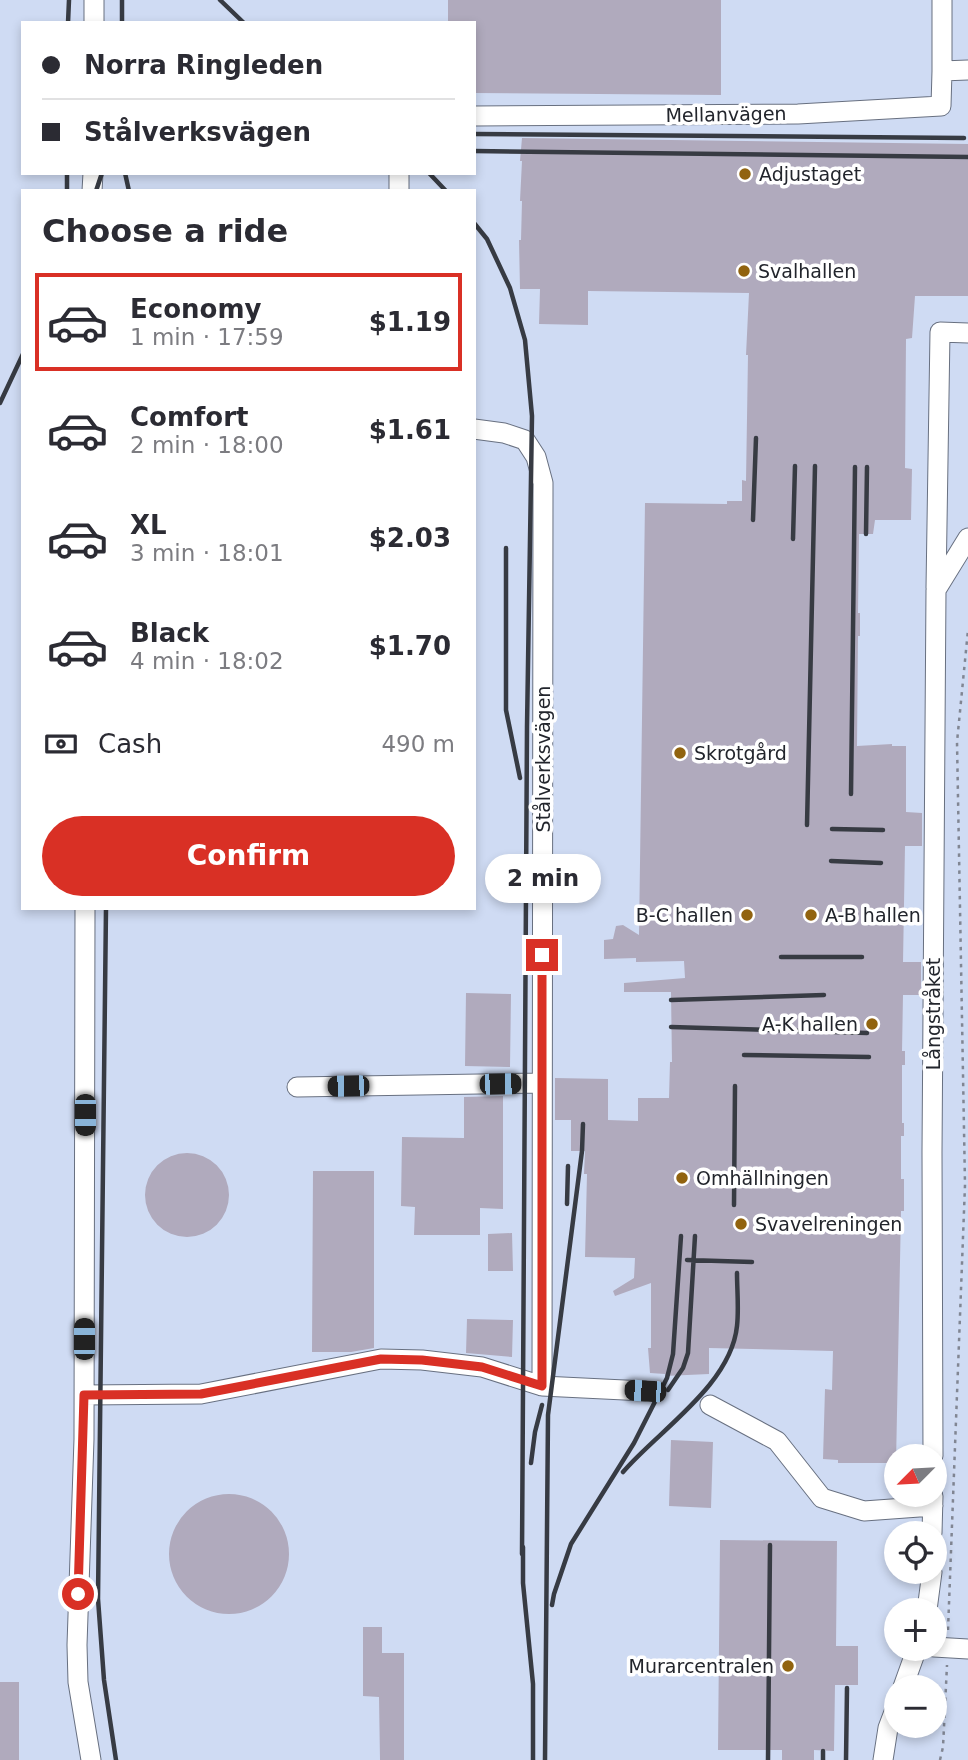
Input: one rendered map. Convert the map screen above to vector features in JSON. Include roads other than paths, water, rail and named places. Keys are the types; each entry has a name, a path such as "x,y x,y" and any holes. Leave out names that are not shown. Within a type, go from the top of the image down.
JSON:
{"street":[{"path":"94,0 94,21"},
{"path":"943,0 942,71 968,70"},
{"name":"Mellanvägen","path":"476,116 798,114 941,106 942,71"},
{"name":"Långstråket","path":"933,1444 932,1152 940,332 968,333"},
{"name":"Stålverksvägen","path":"476,429 504,433 525,440 536,457 543,483 542,1386"},
{"path":"936,590 968,538"},
{"path":"85,910 84,1395 77,1645 78,1682 91,1760"},
{"path":"298,1087 542,1083"},
{"path":"84,1395 201,1394 381,1359 422,1360 482,1367 542,1386 645,1391"},
{"path":"710,1405 777,1441 822,1498 864,1511 889,1507"},
{"path":"947,1644 968,1649"},
{"path":"883,1760 886,1738"}],"railway":[{"path":"68,21 69,0"},
{"path":"122,0 122,21"},
{"path":"220,0 242,21"},
{"path":"476,134 964,138"},
{"path":"476,151 968,157"},
{"path":"67,175 67,189"},
{"path":"97,189 101,175"},
{"path":"125,175 129,189"},
{"path":"431,175 444,189"},
{"path":"476,225 487,239 510,288 525,340 532,416 527,727 522,1554"},
{"path":"0,403 21,358"},
{"path":"753,520 756,438"},
{"path":"793,539 795,466"},
{"path":"807,825 815,466"},
{"path":"851,794 855,467"},
{"path":"866,534 867,467"},
{"path":"506,548 506,710 520,778"},
{"path":"832,829 883,830"},
{"path":"831,861 881,863"},
{"path":"106,910 98,1599 104,1680 116,1760"},
{"path":"781,957 862,957"},
{"path":"671,1000 824,995"},
{"path":"671,1027 867,1033"},
{"path":"744,1055 869,1057"},
{"path":"734,1205 735,1086"},
{"path":"545,1760 548,1415 582,1151 583,1124"},
{"path":"567,1204 568,1166"},
{"path":"552,1605 571,1544 634,1443 667,1378 673,1354 681,1236"},
{"path":"668,1390 683,1368 688,1353 695,1236"},
{"path":"687,1260 752,1262"},
{"path":"623,1472 691,1406 722,1368 732,1348 737,1326 737,1273"},
{"path":"531,1463 542,1405"},
{"path":"768,1760 770,1545"},
{"path":"523,1547 523,1583 533,1684 533,1760"},
{"path":"846,1760 847,1688"},
{"path":"823,1751 823,1760"}],"place":[{"name":"Adjustaget","path":"745,174"},
{"name":"Svalhallen","path":"744,271"},
{"name":"Skrotgård","path":"680,753"},
{"name":"B-C hallen","path":"747,915"},
{"name":"A-B hallen","path":"811,915"},
{"name":"A-K hallen","path":"872,1024"},
{"name":"Omhällningen","path":"682,1178"},
{"name":"Svavelreningen","path":"741,1224"},
{"name":"Murarcentralen","path":"788,1666"}]}
